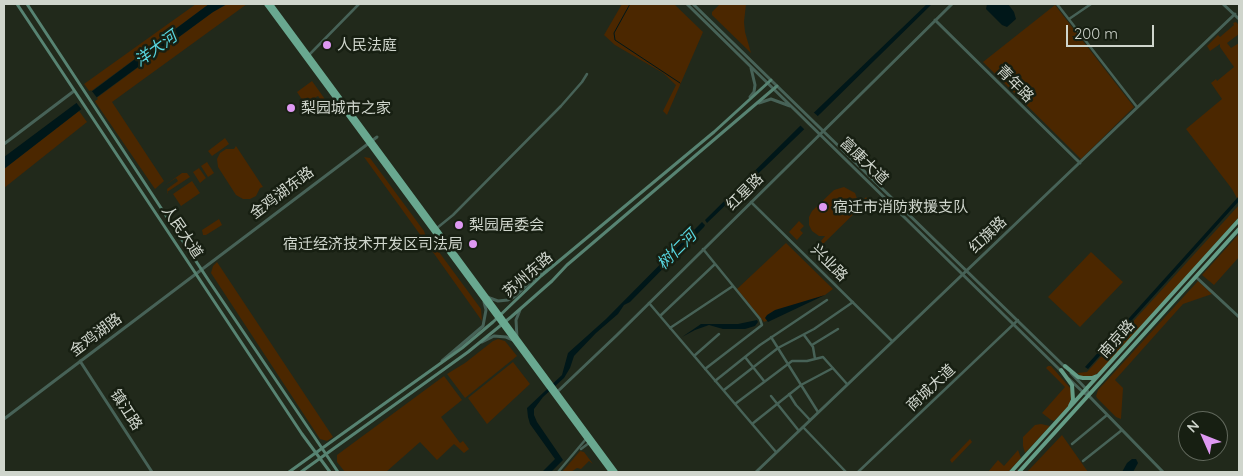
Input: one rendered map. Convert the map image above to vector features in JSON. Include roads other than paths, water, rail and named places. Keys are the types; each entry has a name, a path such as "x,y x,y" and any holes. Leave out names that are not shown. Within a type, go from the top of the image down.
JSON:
{"highway":[{"path":"266,4 308,56"},
{"path":"271,4 437,228 484,298"},
{"path":"371,141 484,298 616,472"},
{"path":"555,393 587,441 611,472"}],"main road":[{"name":"人民大道","path":"17,4 330,472"},
{"name":"人民大道","path":"27,4 338,472"},
{"name":"苏州东路","path":"289,472 437,366 482,331 541,276 714,132 770,80"},
{"name":"苏州东路","path":"301,472 487,337 552,281 574,259 702,152 777,86"},
{"name":"南京路","path":"1011,472 1086,392 1239,220"},
{"name":"南京路","path":"1019,472 1239,229"},
{"path":"184,255 188,255 190,250"},
{"path":"209,292 215,289"},
{"path":"1064,366 1078,377 1087,379 1096,377 1107,368"},
{"path":"1061,370 1072,385 1072,403 1067,412"}],"street":[{"path":"308,56 359,4"},
{"name":"富康大道","path":"687,4 748,62 777,86 963,274 1086,392"},
{"name":"富康大道","path":"693,4 773,89 821,132 1018,320 1064,366 1089,396 1161,472"},
{"name":"红星路","path":"555,393 649,303 952,4"},
{"path":"1057,4 1138,108"},
{"path":"1069,19 1091,4"},
{"path":"1223,4 1239,19"},
{"name":"红旗路","path":"756,472 1235,14"},
{"name":"青年路","path":"935,20 1080,163"},
{"path":"747,102 754,92 755,85 754,76 748,62"},
{"path":"437,228 453,215 550,118 587,74"},
{"path":"4,144 74,90"},
{"path":"751,107 771,99 794,108"},
{"name":"金鸡湖东路","path":"201,268 377,137"},
{"name":"兴业路","path":"751,202 892,341"},
{"path":"703,249 760,318 762,327 705,369"},
{"path":"437,366 483,326 486,310 484,298 498,301 508,300 536,277 558,263"},
{"path":"660,316 715,264"},
{"name":"金鸡湖路","path":"4,419 201,268"},
{"path":"1196,277 1239,317"},
{"path":"670,328 733,286"},
{"path":"716,381 771,337 827,300"},
{"path":"724,390 778,348 804,334 853,302"},
{"path":"649,303 776,452"},
{"path":"440,371 489,338 501,336 516,340 516,320 521,308"},
{"name":"商城大道","path":"858,472 1018,320"},
{"path":"812,345 838,329"},
{"path":"482,331 487,337"},
{"path":"694,356 719,334"},
{"path":"804,334 812,345 816,359"},
{"path":"771,337 818,412"},
{"path":"745,357 764,381"},
{"path":"735,404 788,362 823,357 847,384"},
{"name":"镇江路","path":"80,361 152,472"},
{"path":"752,424 801,385 833,368"},
{"path":"789,394 810,420"},
{"path":"772,396 799,431"},
{"path":"1072,444 1108,415"},
{"path":"803,427 846,472"},
{"path":"1084,461 1122,430"},
{"path":"559,472 587,441"}],"water":[{"name":"洋大河","path":"209,4 227,4 213,12 97,97 4,169 4,157"},
{"path":"927,4 932,4 707,223 705,220"},
{"path":"987,4 1008,4 1014,12 1016,19 1007,27 1002,25 986,9"},
{"path":"1239,196 1239,201 1088,369 1085,367"},
{"name":"树仁河","path":"702,222 705,225 704,227 574,356 564,378 543,397 534,409 537,422 563,460 551,472 542,472 555,459 530,424 527,408 562,375 568,353 606,319"},
{"path":"825,295 768,322 765,318 775,310"},
{"path":"757,320 758,322 755,326 745,329 723,329 709,325 682,337 701,324 738,324"},
{"path":"1132,459 1136,459 1138,463 1133,472 1122,472 1127,463"}],"waterway":[{"path":"630,4 614,33 615,40 680,83"}],"place":[{"name":"人民法庭","path":"327,45"},
{"name":"梨园城市之家","path":"291,108"},
{"name":"宿迁市消防救援支队","path":"823,207"},
{"name":"梨园居委会","path":"459,225"},
{"name":"宿迁经济技术开发区司法局","path":"473,244"}]}
